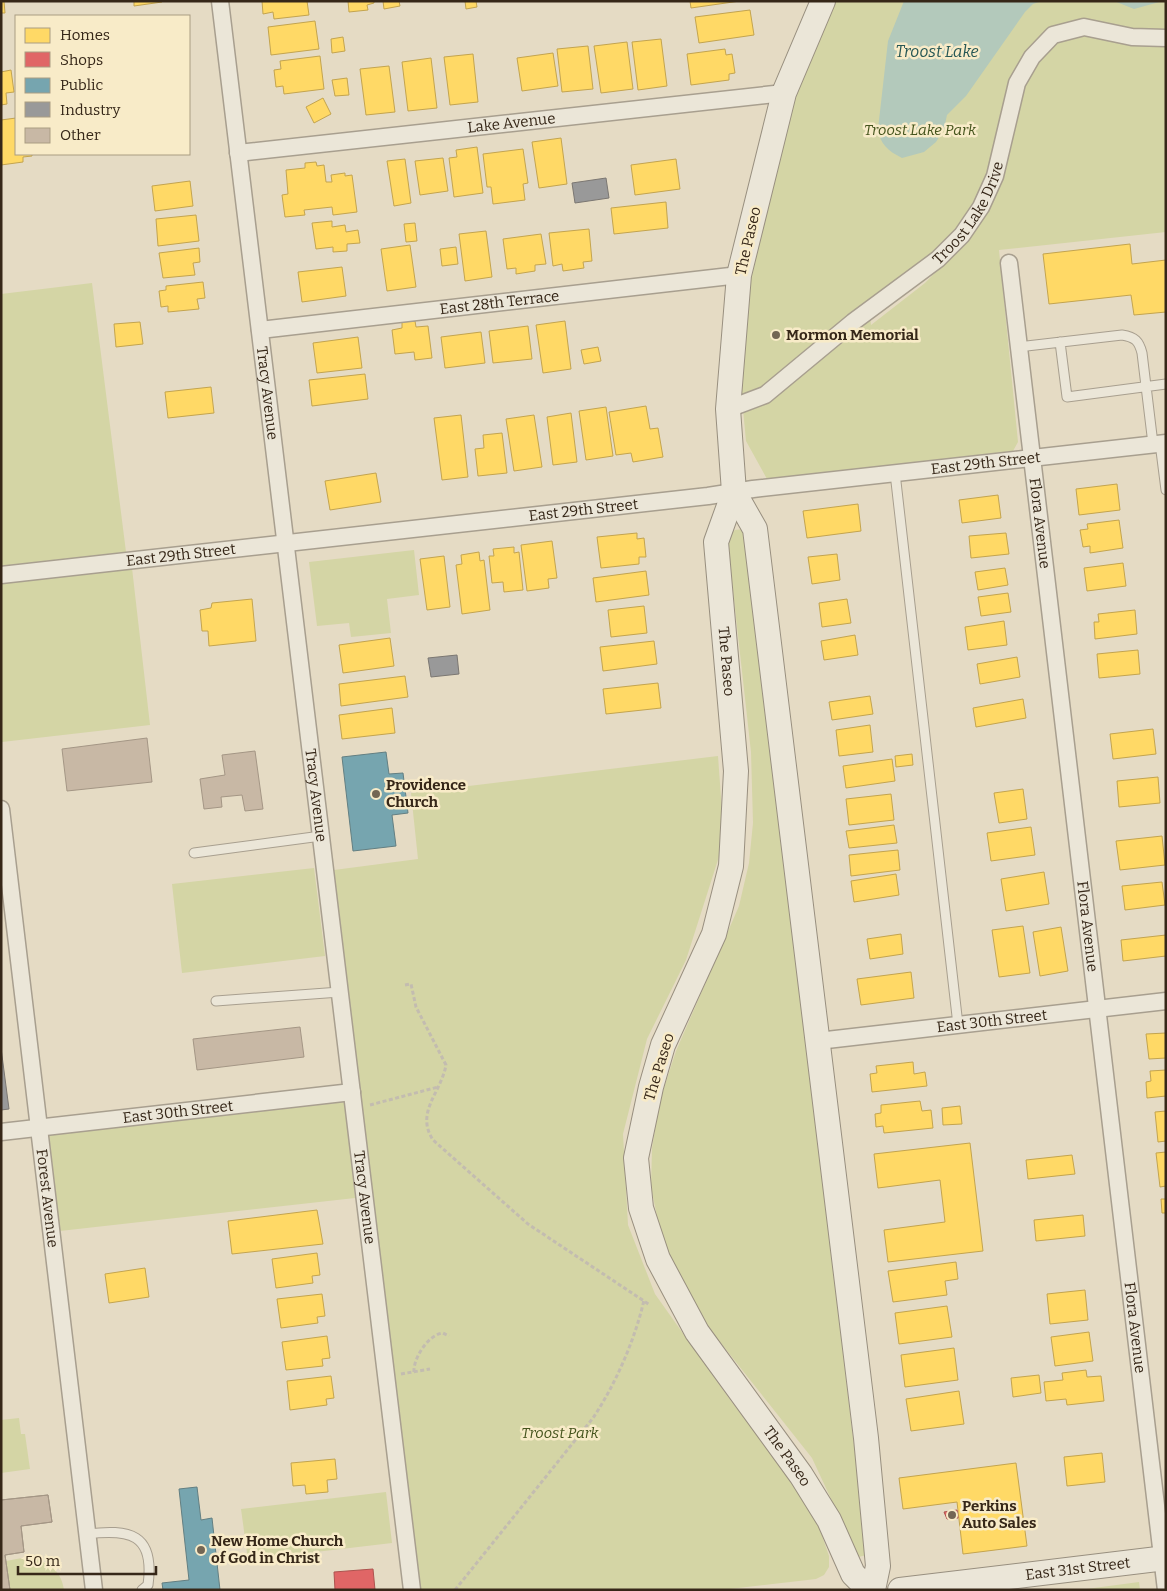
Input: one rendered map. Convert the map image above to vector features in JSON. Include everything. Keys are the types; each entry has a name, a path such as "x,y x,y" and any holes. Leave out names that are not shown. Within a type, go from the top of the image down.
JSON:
{"main road":[{"name":"The Paseo","path":"823,1 784,93 739,275 728,409 734,492 716,542 736,771 731,866 714,934 663,1045 650,1087 636,1158 641,1208 658,1259 697,1332 801,1475 829,1520 853,1574 869,1590"},
{"name":"The Paseo","path":"734,492 755,529 866,1438 878,1566 873,1590"},
{"name":"East 31st Street","path":"900,1590 1164,1559"}],"street":[{"name":"Tracy Avenue","path":"220,1 412,1590"},
{"name":"Troost Lake Drive","path":"728,409 765,395 853,322 938,259 962,235 981,206 995,176 1017,83 1032,57 1053,36 1084,27 1132,37 1166,38"},
{"name":"Lake Avenue","path":"238,153 784,93"},
{"name":"Flora Avenue","path":"1008,263 1164,1559 1166,1590"},
{"name":"East 28th Terrace","path":"260,330 739,275"},
{"name":"East 29th Street","path":"1,575 1160,443"},
{"name":"Forest Avenue","path":"1,809 5,878 40,1128 94,1590"},
{"name":"East 30th Street","path":"818,1042 1166,1001"},
{"name":"East 30th Street","path":"1,1132 352,1092"}],"lane":[{"path":"1018,347 1122,335 1133,337 1140,344 1142,353 1146,387 1160,443 1166,490"},
{"path":"1060,342 1067,397 1166,384"},
{"path":"895,473 958,1025"},
{"path":"194,854 321,836"},
{"path":"216,1001 340,992"},
{"path":"87,1534 116,1531 138,1538 148,1560 148,1585 142,1590"}],"path":[{"path":"405,985 411,984 416,1007 444,1061 445,1072 425,1120 433,1140 528,1224 650,1305"},
{"path":"370,1105 438,1087"},
{"path":"455,1590 598,1411 620,1369 644,1300"},
{"path":"414,1372 415,1358 432,1337 440,1333 449,1336"},
{"path":"400,1374 430,1369"}],"green space":[{"name":"Troost Lake Park","path":"834,1 1166,1 1166,232 999,250 1018,442 1013,451 767,479 746,441 741,388 752,259 791,105","holes":["952,255 925,283 871,325 868,300 925,258"]},
{"path":"92,283 126,552 1,566 1,294"},
{"path":"743,529 746,536 867,1555 858,1557 812,1458 701,1318 678,1277 659,1226 651,1187 652,1148 660,1100 676,1051 739,906 749,863 753,823 751,752 728,546 729,534 735,530"},
{"path":"414,550 419,595 387,599 391,633 351,637 349,623 317,626 309,562"},
{"path":"132,568 150,725 2,742 1,583"},
{"name":"Troost Park","path":"718,756 723,844 686,960 647,1039 623,1134 628,1225 655,1294 731,1401 813,1509 829,1556 829,1567 824,1575 816,1579 721,1590 420,1590 334,870 418,859 411,793"},
{"path":"314,868 325,956 182,973 172,884"},
{"path":"345,1102 355,1198 60,1231 49,1135"},
{"path":"19,1418 21,1434 25,1434 30,1469 1,1473 1,1420"},
{"path":"386,1492 392,1543 248,1560 241,1509"},
{"path":"30,1558 50,1565 59,1575 64,1590 10,1590 6,1561"},
{"path":"1139,1582 1140,1590 1079,1590"}],"water":[{"name":"Troost Lake","path":"904,1 1042,1 1033,4 1025,12 966,96 947,115 944,129 936,142 924,152 902,158 885,146 878,129 888,41"},
{"path":"1114,1 1163,1 1134,9"}],"building: Homes":[{"path":"1,1 4,1 5,13 1,13"},
{"path":"134,1 162,1 162,2 134,6"},
{"path":"262,1 307,1 309,15 274,19 273,12 263,14"},
{"path":"348,1 374,1 374,3 367,5 368,10 349,12"},
{"path":"383,1 399,1 400,6 384,9"},
{"path":"465,1 476,1 477,7 466,9"},
{"path":"690,1 740,1 691,8"},
{"path":"750,10 754,35 699,43 695,17"},
{"path":"315,21 319,49 271,55 268,27"},
{"path":"343,37 345,51 332,53 331,39"},
{"path":"661,39 667,86 638,90 632,42"},
{"path":"627,42 633,89 601,93 594,46"},
{"path":"588,46 593,89 562,92 557,49"},
{"path":"725,49 726,55 732,54 735,73 729,74 729,80 691,85 687,54"},
{"path":"553,53 558,86 522,91 517,58"},
{"path":"473,54 478,102 450,105 444,57"},
{"path":"320,56 324,89 284,94 283,86 276,87 274,70 281,69 280,61"},
{"path":"431,58 437,108 408,111 402,62"},
{"path":"389,66 395,112 366,115 360,69"},
{"path":"11,70 14,92 6,93 7,104 1,105 1,72"},
{"path":"347,78 349,95 335,96 332,80"},
{"path":"323,98 331,114 314,123 306,107"},
{"path":"15,118 15,155 32,156 23,157 23,162 1,165 1,120"},
{"path":"561,138 567,184 539,188 532,142"},
{"path":"477,147 483,193 454,197 449,158 457,157 456,150"},
{"path":"523,149 528,183 523,184 525,200 493,204 491,187 487,187 483,154"},
{"path":"443,158 448,191 420,195 415,161"},
{"path":"405,159 411,203 394,206 387,161"},
{"path":"676,159 680,189 635,195 631,165"},
{"path":"316,162 317,166 324,165 326,182 332,182 331,175 345,173 345,176 352,175 357,212 333,215 332,207 304,210 305,215 285,217 282,195 288,194 286,170 305,168 305,163"},
{"path":"190,181 193,206 155,211 152,186"},
{"path":"666,202 668,228 614,234 611,208"},
{"path":"196,215 199,241 158,246 156,219"},
{"path":"332,221 332,227 345,225 346,232 358,230 360,243 347,244 347,251 333,252 333,247 316,249 312,223"},
{"path":"415,223 417,241 406,242 404,224"},
{"path":"589,229 592,261 583,262 584,268 563,271 562,264 553,266 549,233"},
{"path":"486,231 492,277 465,281 459,234"},
{"path":"541,234 546,264 535,265 535,271 516,274 516,268 507,269 503,239"},
{"path":"1130,244 1132,264 1166,260 1166,312 1134,315 1131,295 1049,304 1043,254"},
{"path":"410,245 416,287 387,291 381,249"},
{"path":"456,247 458,264 442,266 440,249"},
{"path":"199,248 200,262 193,263 195,275 163,278 159,253"},
{"path":"342,267 346,296 302,302 298,272"},
{"path":"203,282 205,298 197,299 199,309 168,312 168,306 161,307 159,291 166,290 166,286"},
{"path":"415,321 416,327 428,326 432,358 415,360 414,352 395,354 392,330 402,328 402,322"},
{"path":"565,321 571,369 543,373 536,325"},
{"path":"140,322 143,344 116,347 114,324"},
{"path":"528,326 532,359 493,363 489,331"},
{"path":"481,332 485,363 445,368 441,337"},
{"path":"358,337 362,368 317,373 313,343"},
{"path":"598,347 601,361 584,364 581,350"},
{"path":"365,374 368,399 312,406 309,380"},
{"path":"211,387 214,413 168,418 165,392"},
{"path":"646,406 650,429 658,428 663,457 633,462 631,453 616,455 609,412"},
{"path":"606,407 613,456 586,460 579,411"},
{"path":"571,413 577,462 553,465 547,417"},
{"path":"461,415 468,477 442,480 434,418"},
{"path":"534,415 542,467 514,471 506,419"},
{"path":"502,433 507,473 478,476 475,449 484,448 483,435"},
{"path":"376,473 381,502 330,510 325,481"},
{"path":"1117,484 1120,510 1079,515 1076,489"},
{"path":"998,495 1001,518 962,523 959,500"},
{"path":"858,504 861,531 807,538 803,511"},
{"path":"1119,520 1123,548 1090,553 1090,546 1083,547 1080,530 1088,529 1087,524"},
{"path":"637,533 637,539 644,538 646,557 639,557 639,564 601,568 597,537"},
{"path":"1006,533 1009,554 971,558 969,536"},
{"path":"552,541 557,578 548,579 549,588 527,591 521,545"},
{"path":"514,547 514,553 519,552 523,590 504,592 503,582 492,583 489,556 494,556 493,549"},
{"path":"479,552 480,561 484,560 490,610 462,614 456,565 462,564 461,555"},
{"path":"837,554 840,580 812,584 808,557"},
{"path":"444,556 450,607 427,610 420,559"},
{"path":"1123,563 1126,586 1087,591 1084,568"},
{"path":"1005,568 1008,585 978,590 975,572"},
{"path":"646,571 649,595 596,602 593,578"},
{"path":"1008,593 1011,612 981,616 978,597"},
{"path":"252,599 256,641 209,646 208,631 202,631 200,610 211,608 212,603"},
{"path":"847,599 851,623 822,627 819,603"},
{"path":"644,606 647,633 611,637 608,610"},
{"path":"1135,610 1137,634 1095,639 1094,622 1099,622 1098,614"},
{"path":"1004,621 1007,645 968,650 965,627"},
{"path":"855,635 858,655 824,660 821,641"},
{"path":"390,638 394,666 343,673 339,645"},
{"path":"654,641 657,664 603,671 600,647"},
{"path":"1138,650 1140,674 1099,678 1097,654"},
{"path":"1017,657 1020,677 980,684 977,664"},
{"path":"405,676 408,697 341,706 339,684"},
{"path":"658,683 661,708 606,714 603,689"},
{"path":"870,696 873,714 832,720 829,702"},
{"path":"1023,699 1026,718 976,727 973,708"},
{"path":"392,708 395,733 342,739 339,715"},
{"path":"870,725 873,752 839,756 836,730"},
{"path":"1153,729 1156,754 1113,759 1110,734"},
{"path":"912,754 913,765 896,767 895,756"},
{"path":"892,759 895,781 846,788 843,766"},
{"path":"1158,777 1160,803 1119,807 1117,781"},
{"path":"1023,789 1027,819 999,823 994,793"},
{"path":"891,794 894,820 849,825 846,799"},
{"path":"894,825 897,843 849,848 846,831"},
{"path":"1031,827 1035,855 991,861 987,833"},
{"path":"1162,836 1165,865 1120,870 1116,841"},
{"path":"898,850 900,870 851,876 849,855"},
{"path":"1044,872 1049,904 1006,911 1001,879"},
{"path":"896,874 899,895 854,902 851,881"},
{"path":"1162,882 1165,905 1125,910 1122,886"},
{"path":"1023,926 1030,973 999,977 992,930"},
{"path":"1061,927 1068,971 1040,976 1033,932"},
{"path":"901,934 903,954 870,959 867,939"},
{"path":"1166,935 1166,956 1123,961 1121,940"},
{"path":"911,972 914,998 861,1005 857,979"},
{"path":"1166,1033 1166,1058 1149,1059 1146,1034"},
{"path":"913,1062 914,1074 925,1072 927,1086 872,1092 870,1074 877,1073 876,1066"},
{"path":"1166,1070 1166,1096 1147,1098 1146,1082 1151,1081 1150,1071"},
{"path":"920,1101 922,1111 931,1110 933,1128 884,1133 883,1126 876,1127 875,1114 881,1113 881,1105"},
{"path":"960,1106 962,1124 943,1125 942,1108"},
{"path":"1166,1111 1166,1141 1158,1142 1155,1112"},
{"path":"970,1143 983,1251 888,1262 884,1230 945,1222 940,1180 878,1188 874,1154"},
{"path":"1166,1152 1166,1186 1160,1187 1156,1153"},
{"path":"1072,1155 1075,1174 1028,1179 1026,1160"},
{"path":"1161,1199 1166,1199 1166,1213 1162,1213"},
{"path":"317,1210 323,1244 232,1254 228,1221"},
{"path":"1083,1215 1085,1236 1036,1241 1034,1220"},
{"path":"317,1253 320,1275 312,1276 313,1283 276,1288 272,1259"},
{"path":"956,1262 958,1279 945,1281 947,1295 893,1302 888,1271"},
{"path":"145,1268 149,1297 109,1303 105,1274"},
{"path":"1085,1290 1088,1320 1050,1324 1047,1294"},
{"path":"322,1294 325,1316 317,1317 318,1323 281,1328 277,1299"},
{"path":"947,1306 952,1337 899,1344 895,1313"},
{"path":"1089,1332 1093,1361 1055,1366 1051,1337"},
{"path":"327,1336 330,1358 322,1359 323,1366 286,1370 282,1342"},
{"path":"954,1348 958,1380 905,1387 901,1355"},
{"path":"1086,1370 1087,1377 1101,1376 1104,1401 1067,1405 1066,1399 1046,1401 1044,1382 1063,1380 1062,1373"},
{"path":"1039,1375 1041,1393 1013,1397 1011,1378"},
{"path":"331,1376 334,1398 326,1399 327,1405 290,1410 287,1381"},
{"path":"959,1391 964,1424 911,1431 906,1399"},
{"path":"1102,1453 1105,1482 1067,1486 1064,1457"},
{"path":"335,1459 337,1479 327,1480 328,1492 306,1494 305,1485 293,1486 291,1463"},
{"path":"1016,1463 1027,1546 963,1554 957,1502 903,1509 899,1478"}],"building: Shops":[{"name":"Perkins Auto Sales","path":"957,1510 958,1518 947,1519 944,1512"},
{"path":"373,1569 375,1590 335,1590 334,1572"}],"building: Public":[{"name":"Providence Church","path":"386,752 389,774 403,773 408,813 392,815 396,846 353,851 342,757"},
{"name":"New Home Church of God in Christ","path":"197,1487 201,1520 212,1518 220,1590 163,1590 162,1583 189,1580 179,1489"}],"building: Industry":[{"path":"606,178 609,198 575,203 572,183"},
{"path":"457,655 459,674 431,677 428,658"},
{"path":"1,1048 9,1109 1,1110"}],"building: Other":[{"path":"147,738 152,782 67,791 62,749"},
{"path":"255,751 263,809 245,811 242,795 221,797 222,807 204,809 200,779 225,775 222,755"},
{"path":"300,1027 304,1057 197,1070 193,1039"},
{"path":"48,1495 52,1522 21,1526 24,1552 5,1555 10,1590 1,1590 1,1500"},
{"path":"48,1495 52,1522 21,1526 24,1552 5,1555 10,1590 1,1590 1,1500"}],"place":[{"name":"Mormon Memorial","path":"776,335"},
{"name":"Providence Church","path":"376,794"},
{"name":"Perkins Auto Sales","path":"952,1515"},
{"name":"New Home Church of God in Christ","path":"201,1550"}]}
